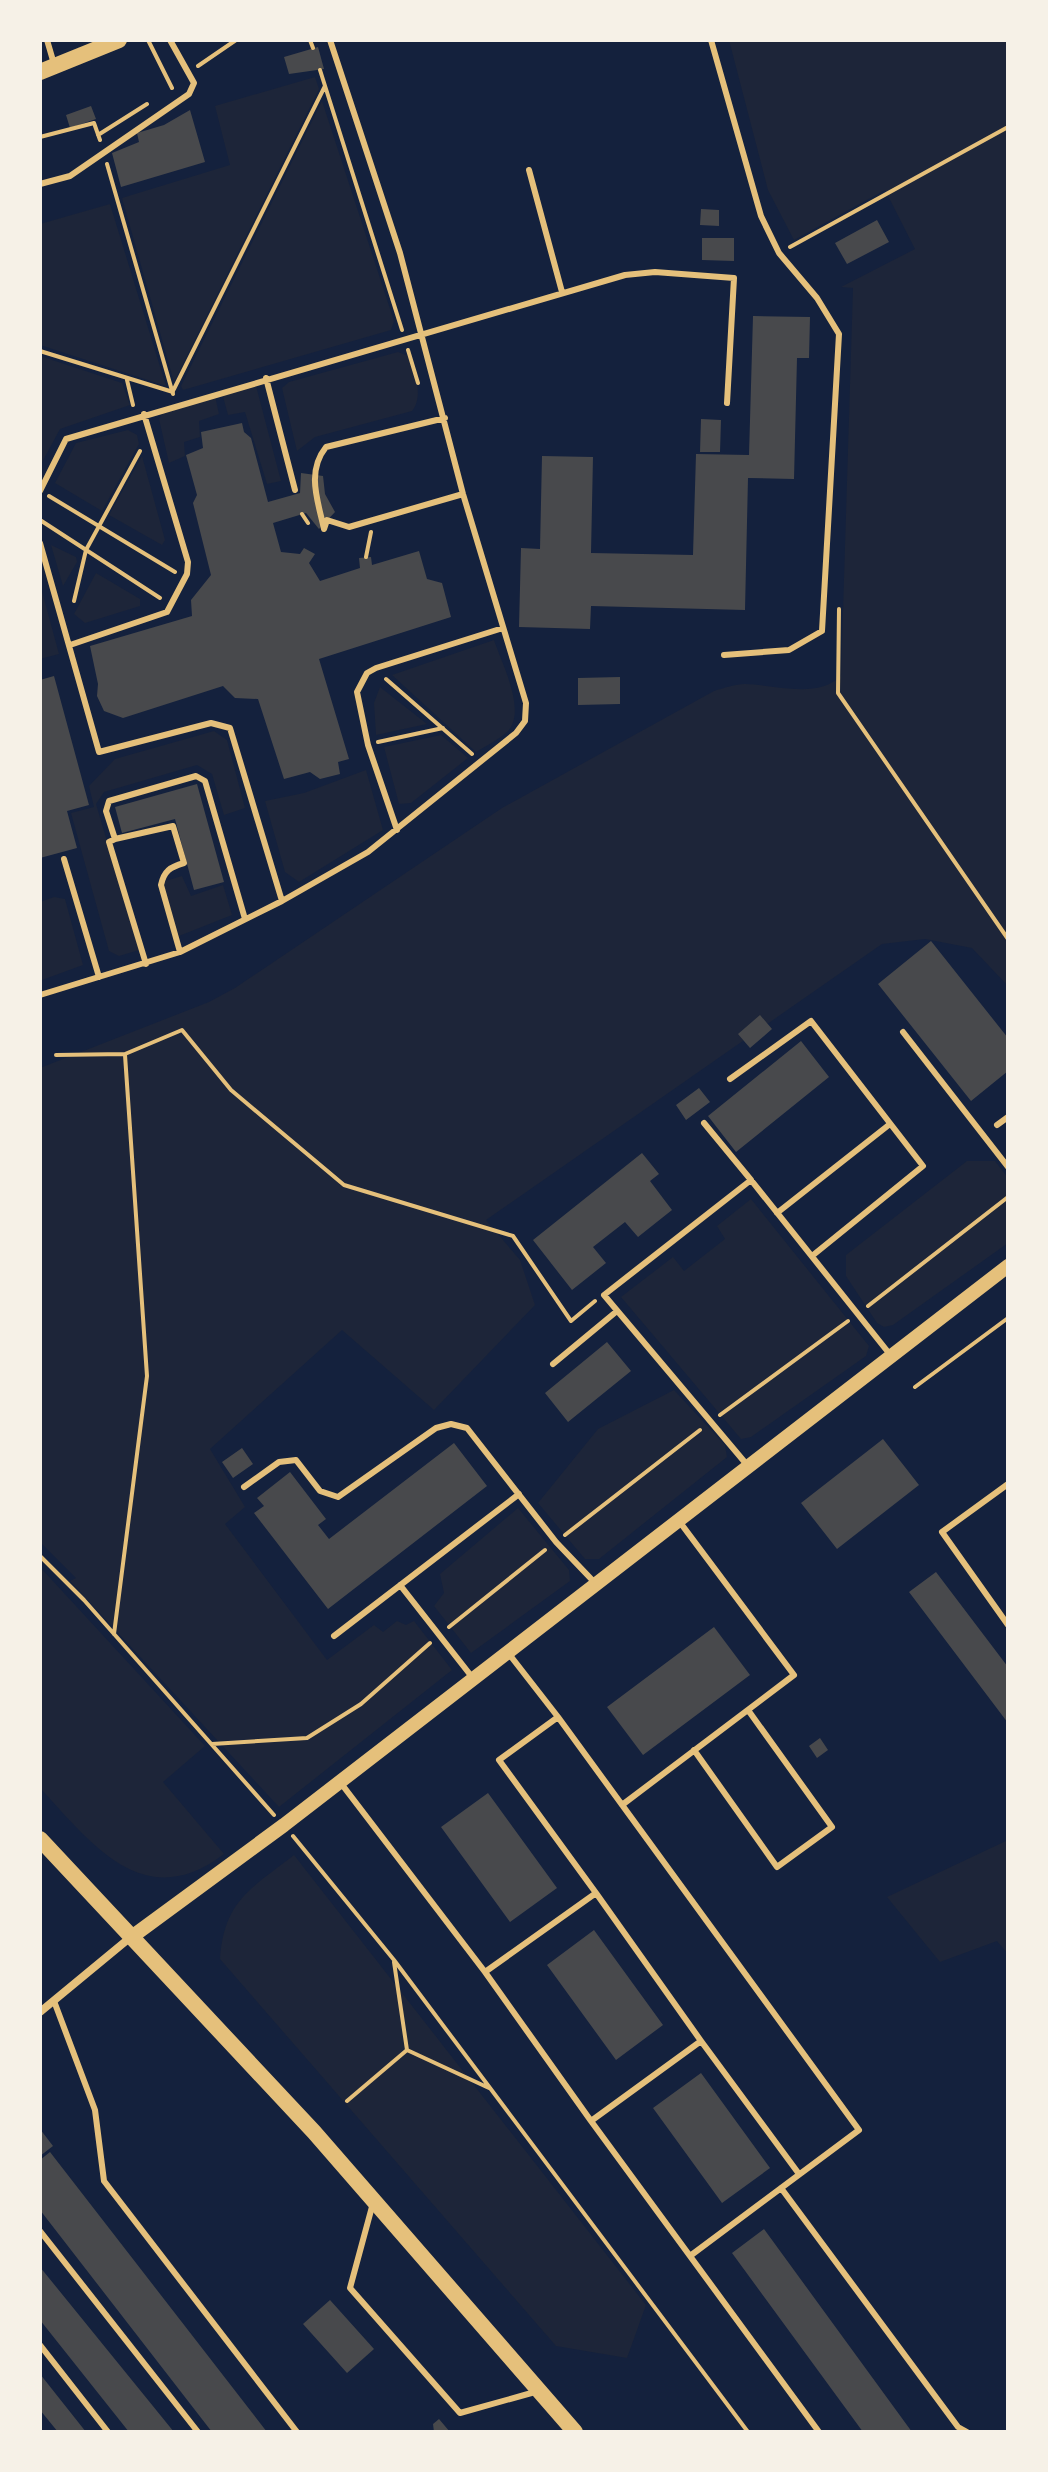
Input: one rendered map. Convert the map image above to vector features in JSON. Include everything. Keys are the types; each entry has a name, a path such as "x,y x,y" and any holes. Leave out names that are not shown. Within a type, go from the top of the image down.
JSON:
{"main road":[{"path":"47,70 119,40"},
{"path":"40,1839 374,2199 540,2390 570,2430"}],"street":[{"path":"40,2012 133,1936 284,1825 1008,1266"}],"lane":[{"path":"47,40 47,70"},
{"path":"40,184 70,176 189,94 194,83 170,40"},
{"path":"40,995 180,952 282,901 368,852 516,733 525,721 526,703 463,494 424,333 330,40"},
{"path":"711,40 761,216 779,253 817,298 839,334 822,631 789,650 724,655"},
{"path":"529,170 562,292"},
{"path":"40,491 66,439 625,275 655,272 734,278 727,403"},
{"path":"266,378 295,490"},
{"path":"70,645 154,619 167,612 184,578 188,562 186,545 140,415"},
{"path":"445,418 326,447 315,465 314,475 324,529 327,520 349,527 463,494"},
{"path":"40,543 99,752 211,723 230,728 282,901"},
{"path":"397,830 368,745 357,692 367,673 503,628"},
{"path":"115,839 106,811 109,801 196,776 205,781 245,919"},
{"path":"146,964 109,842 115,839 173,826 184,863 171,866 163,875 161,885 180,952"},
{"path":"64,859 99,977"},
{"path":"730,1079 811,1021 923,1166 812,1256"},
{"path":"903,1032 1008,1167"},
{"path":"997,1125 1008,1117"},
{"path":"704,1123 892,1357"},
{"path":"777,1213 890,1124"},
{"path":"748,1467 604,1295 751,1180"},
{"path":"553,1364 617,1311"},
{"path":"244,1487 279,1462 296,1460 320,1491 338,1497 436,1428 451,1424 467,1428 556,1542 596,1584"},
{"path":"1008,1484 942,1532 1008,1625"},
{"path":"334,1636 519,1494"},
{"path":"622,1805 794,1675 678,1521"},
{"path":"400,1585 473,1678"},
{"path":"507,1651 859,2130 690,2256"},
{"path":"694,1750 777,1867 832,1827 748,1710"},
{"path":"558,1717 499,1760 799,2174"},
{"path":"340,1782 485,1972 819,2432"},
{"path":"485,1972 596,1893"},
{"path":"54,2001 95,2110 104,2181 297,2432"},
{"path":"591,2121 701,2041"},
{"path":"781,2188 958,2427 967,2432"},
{"path":"374,2199 350,2288 460,2413 540,2390"},
{"path":"40,2231 198,2432"},
{"path":"40,2345 108,2432"},
{"path":"952,2432 958,2427"}],"path":[{"path":"148,40 172,88"},
{"path":"98,135 172,88 236,40"},
{"path":"310,40 313,48"},
{"path":"320,70 418,384"},
{"path":"173,392 325,85"},
{"path":"40,137 94,123 173,392"},
{"path":"779,253 1008,127"},
{"path":"40,351 173,392"},
{"path":"127,380 140,415"},
{"path":"74,601 86,550 141,450 150,441"},
{"path":"40,491 184,578"},
{"path":"302,514 316,531"},
{"path":"40,520 170,605"},
{"path":"358,533 371,529 366,557"},
{"path":"839,602 838,693 1008,939"},
{"path":"385,678 480,761"},
{"path":"368,745 443,728"},
{"path":"56,1055 125,1054 182,1030 231,1090 344,1185 513,1236 571,1321 604,1295"},
{"path":"114,1634 147,1376 125,1054"},
{"path":"210,1744 307,1738 361,1704 438,1635 556,1542 1008,1197"},
{"path":"915,1387 1008,1318"},
{"path":"40,1556 114,1634 284,1825 394,1960 748,2432"},
{"path":"394,1960 407,2050"},
{"path":"407,2050 491,2090"},
{"path":"347,2101 407,2050"}],"shaded area":[{"path":"729,40 1008,40 1008,986 972,948 925,939 882,944 486,1220 520,1260 535,1305 434,1410 342,1330 210,1449 245,1507 225,1524 327,1660 374,1625 383,1632 397,1621 406,1625 414,1621 452,1670 279,1807 70,1581 76,1578 40,1542 40,1068 209,1002 235,988 502,808 714,691 745,684 808,689 831,683 841,676 853,288 841,287 915,249 885,190 794,240 768,190"},
{"path":"315,77 319,89 174,382 122,198 230,165 215,106"},
{"path":"322,101 394,321 391,330 183,390 181,386"},
{"path":"110,204 166,386 40,345 40,224"},
{"path":"398,352 408,356 416,376 418,391 412,411 315,437 297,451 282,388 289,382"},
{"path":"40,356 122,383 130,405 60,429 40,466"},
{"path":"255,382 281,481 267,484 245,412 228,415 222,393"},
{"path":"215,396 219,414 199,421 200,437 184,442 185,456 169,463 159,419 164,411"},
{"path":"128,430 137,435 139,444 102,511 55,483 76,443"},
{"path":"142,456 165,540 162,545 109,515"},
{"path":"51,545 76,557 77,562 63,586"},
{"path":"96,573 140,599 140,606 85,623 74,614"},
{"path":"40,584 59,654 40,659"},
{"path":"494,640 507,673 515,711 508,731 476,752 392,675"},
{"path":"380,687 427,724 376,735 374,703"},
{"path":"214,731 227,740 245,808 224,815 212,774 197,765 104,792 96,804 139,950 119,956 109,951 71,813 94,807 89,786 115,759"},
{"path":"441,735 468,758 411,803 399,804 384,747"},
{"path":"366,770 383,830 299,882 285,872 265,801 304,793"},
{"path":"182,876 191,896 223,885 232,915 179,936 162,882"},
{"path":"54,897 65,899 83,965 42,980 40,902"},
{"path":"967,1161 995,1161 1008,1178 1008,1243 893,1325 884,1327 877,1323 846,1276 846,1255"},
{"path":"751,1199 869,1346 866,1356 751,1437 741,1439 621,1297 673,1257 684,1271 725,1239 717,1226"},
{"path":"674,1390 725,1445 727,1457 599,1559 585,1559 538,1503 598,1429"},
{"path":"518,1508 569,1570 570,1581 471,1653 434,1606 444,1593 440,1574"},
{"path":"40,1567 205,1746 163,1782 224,1854 195,1871 169,1877 144,1875 122,1865 79,1831 40,1788"},
{"path":"1008,1840 1008,1954 997,1941 940,1962 887,1897"},
{"path":"294,1855 646,2305 627,2358 556,2346 220,1959 227,1922 234,1909 253,1887"}],"building":[{"path":"318,47 324,69 289,74 284,57"},
{"path":"91,106 96,119 70,128 66,115"},
{"path":"190,110 205,162 121,187 112,153 139,142 137,133 164,125"},
{"path":"701,209 719,210 719,226 700,225"},
{"path":"877,220 889,242 847,264 835,243"},
{"path":"702,238 734,238 734,261 702,260"},
{"path":"753,316 810,317 809,358 797,358 794,479 748,478 745,610 591,606 590,629 519,627 521,548 540,549 542,456 593,457 591,553 693,555 696,454 749,455"},
{"path":"701,419 721,420 720,452 700,452"},
{"path":"242,423 244,432 251,438 268,502 300,493 301,473 323,476 325,494 335,512 319,529 306,513 273,523 281,552 300,554 304,548 315,554 309,563 320,581 360,568 359,558 371,557 372,565 419,551 427,579 442,583 451,617 319,659 349,759 338,762 340,774 320,779 310,772 284,779 258,699 235,698 223,686 123,718 104,711 97,696 98,684 90,646 192,616 191,600 211,575 193,503 197,495 186,455 203,448 201,432"},
{"path":"54,676 89,805 67,811 77,848 40,858 40,680"},
{"path":"620,677 620,704 578,705 578,678"},
{"path":"197,784 224,882 194,890 175,819 122,833 115,807"},
{"path":"931,941 1008,1038 1008,1071 971,1101 878,984"},
{"path":"760,1015 772,1029 750,1048 738,1034"},
{"path":"801,1041 829,1077 736,1152 708,1116"},
{"path":"699,1088 710,1102 686,1120 676,1105"},
{"path":"642,1153 659,1174 650,1181 672,1210 638,1237 625,1222 593,1247 606,1263 572,1290 533,1240"},
{"path":"607,1342 631,1371 568,1422 545,1393"},
{"path":"883,1439 919,1485 837,1549 801,1503"},
{"path":"454,1443 487,1486 328,1609 254,1513 264,1506 257,1498 290,1472 326,1519 318,1525 329,1539"},
{"path":"242,1448 253,1464 233,1478 222,1462"},
{"path":"936,1572 1008,1667 1008,1723 909,1592"},
{"path":"714,1627 750,1675 643,1755 607,1707"},
{"path":"820,1738 828,1750 817,1758 809,1746"},
{"path":"488,1793 557,1888 510,1922 441,1827"},
{"path":"594,1930 663,2025 616,2060 547,1965"},
{"path":"701,2073 770,2168 722,2203 653,2108"},
{"path":"40,2129 53,2146 40,2156"},
{"path":"50,2152 267,2432 212,2432 40,2210 40,2160"},
{"path":"764,2229 912,2432 863,2432 732,2253"},
{"path":"40,2267 174,2432 129,2432 40,2320"},
{"path":"330,2300 374,2349 347,2373 303,2324"},
{"path":"40,2374 86,2432 58,2432 40,2410"},
{"path":"439,2419 450,2432 434,2432 433,2424"}]}
